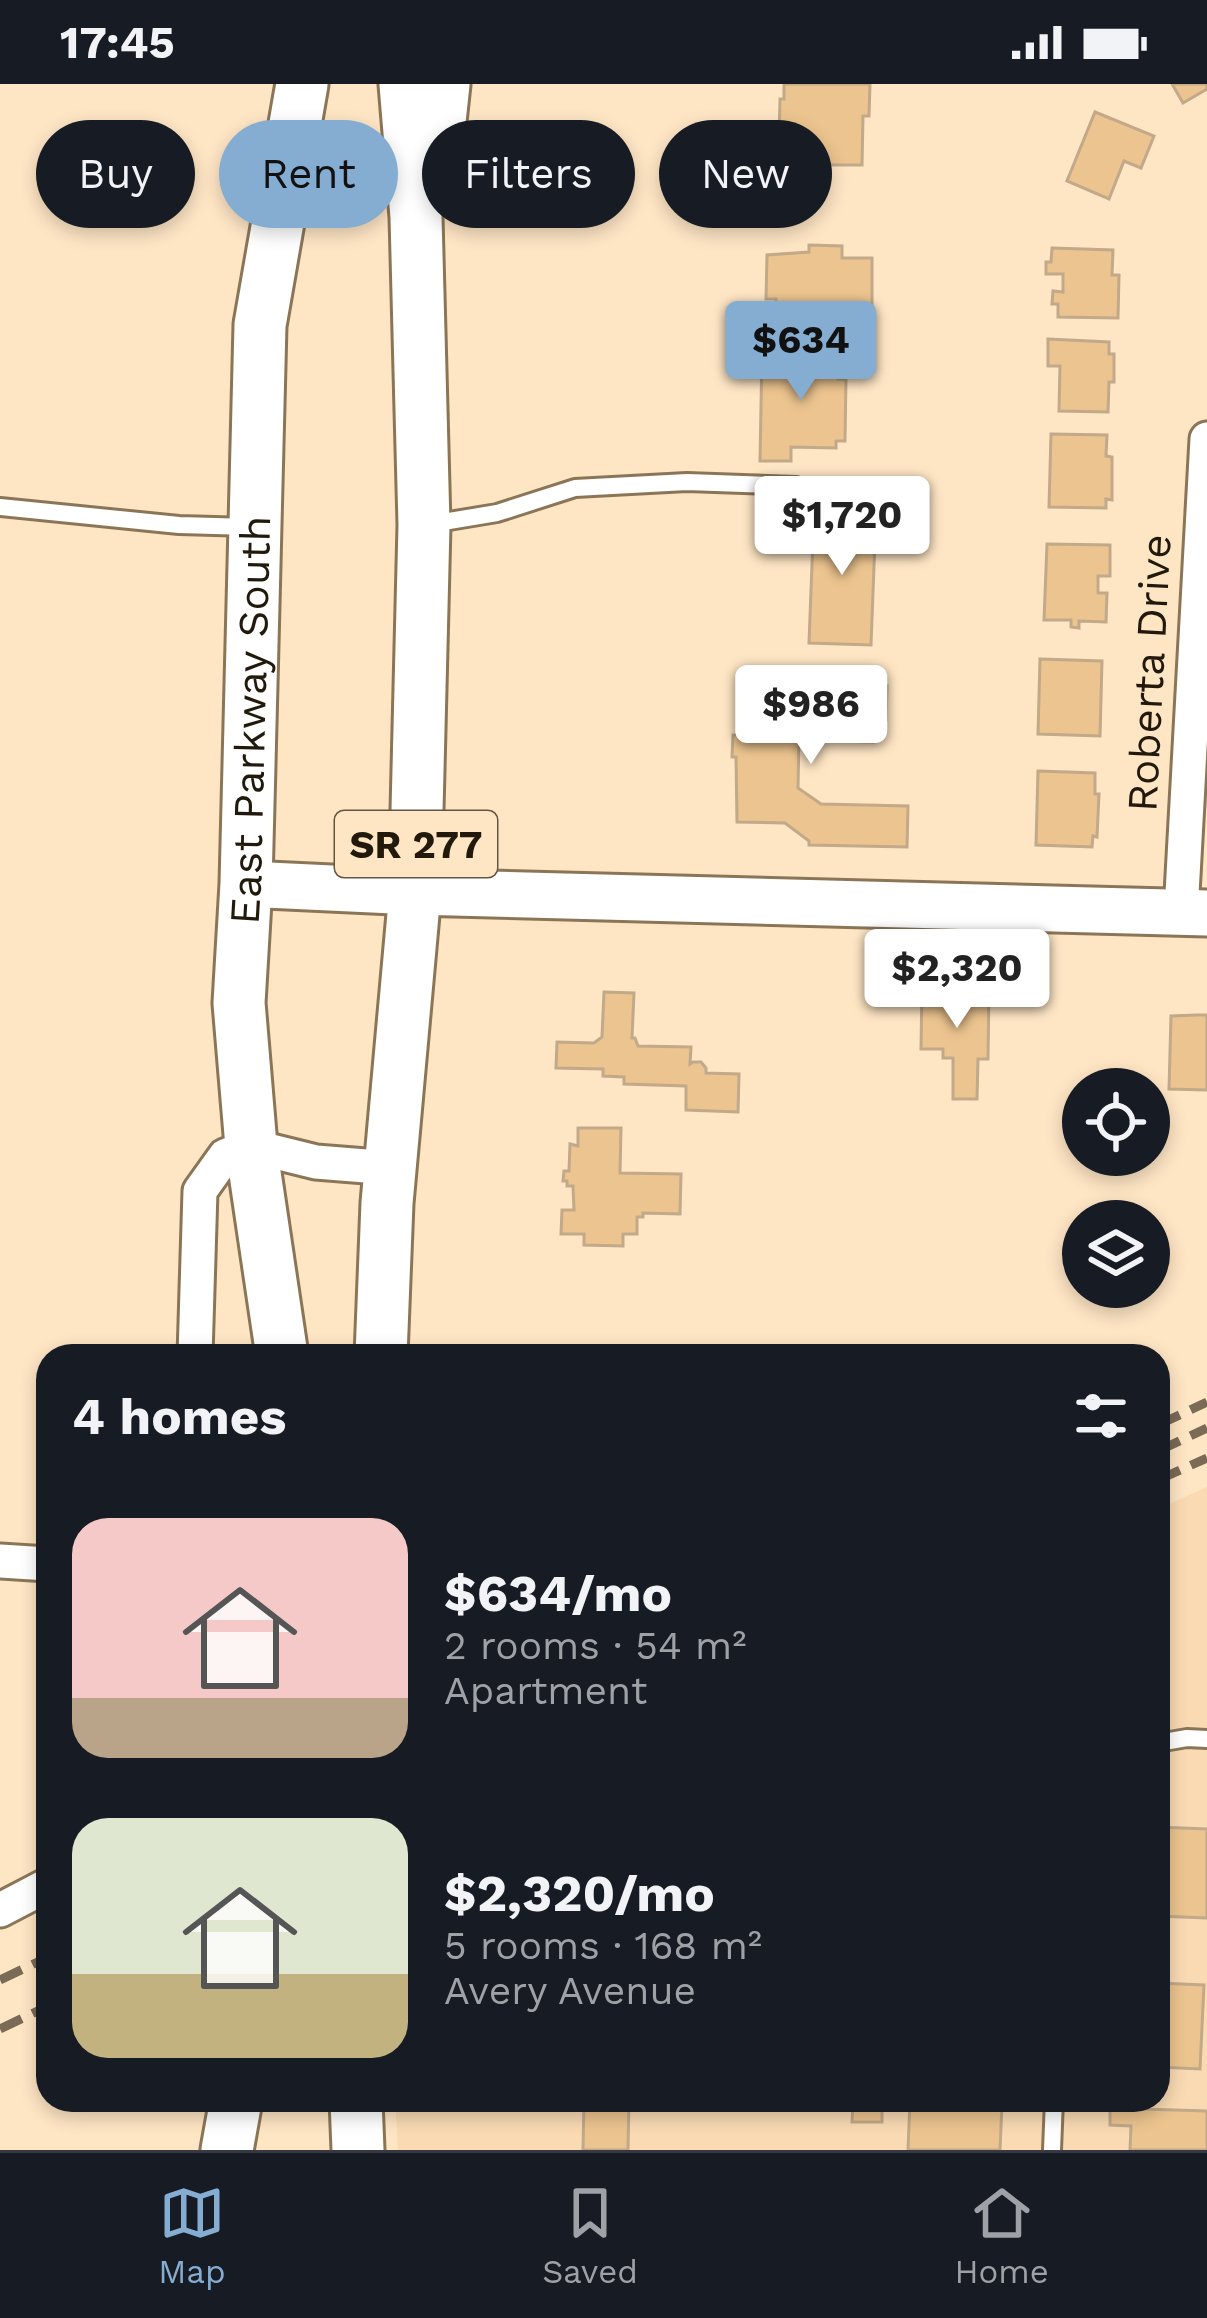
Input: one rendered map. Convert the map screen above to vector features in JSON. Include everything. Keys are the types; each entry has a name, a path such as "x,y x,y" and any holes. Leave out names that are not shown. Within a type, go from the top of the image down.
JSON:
{"main road":[{"path":"260,325 264,84"},
{"name":"East Parkway South","path":"280,1344 251,1146 239,1003 260,325 302,84"},
{"path":"405,84 416,218 418,330"},
{"path":"418,330 444,84"},
{"name":"SR 277","path":"381,1344 387,1203 415,892 424,525 418,330"},
{"path":"227,2150 234,2112"}],"street":[{"name":"Roberta Drive","path":"1194,913 1207,439"},
{"path":"246,884 1194,913"},
{"path":"195,1344 200,1191 225,1156 251,1146 316,1162 391,1168"},
{"path":"0,1561 36,1563"},
{"path":"0,1910 36,1891"}],"lane":[{"path":"424,525 497,513 574,488 687,482 796,486"},
{"path":"0,507 178,525 255,527"},
{"path":"1170,1742 1207,1739"},
{"path":"1052,2150 1054,2112"}],"shaded area":[{"path":"1207,1487 1207,2150 398,2150 396,2112 1170,2112 1170,1504"}],"building":[{"path":"784,84 870,84 869,116 863,116 862,165 832,165 832,120 779,120 780,99 784,99"},
{"path":"1172,84 1207,84 1207,89 1183,103"},
{"path":"1095,112 1154,136 1141,168 1124,161 1109,199 1067,181"},
{"path":"809,245 842,246 842,258 872,258 872,305 841,304 841,328 809,328 809,319 797,319 797,303 766,299 767,255 809,252"},
{"path":"1052,248 1113,250 1112,275 1119,275 1118,318 1058,317 1053,291 1063,292 1063,274 1046,274"},
{"path":"1048,339 1109,342 1114,382 1109,382 1108,412 1059,411 1060,366 1048,366"},
{"path":"762,352 839,353 838,379 846,379 845,441 836,441 836,448 791,447 791,461 760,461"},
{"path":"1051,434 1107,435 1112,500 1106,499 1106,508 1049,507"},
{"path":"814,512 876,514 871,645 809,643"},
{"path":"1047,544 1110,545 1110,576 1098,576 1098,593 1107,593 1106,622 1079,621 1079,628 1071,627 1071,620 1044,620"},
{"path":"1040,659 1102,661 1100,736 1038,734"},
{"path":"834,684 887,686 886,720 873,720 873,742 829,741 829,729 799,737 798,788 821,804 908,806 907,847 809,845 785,823 737,822 736,757 732,757 740,712"},
{"path":"1038,771 1095,773 1095,794 1099,794 1097,837 1093,836 1092,847 1036,845"},
{"path":"922,984 989,987 988,1059 978,1059 977,1099 953,1099 953,1058 943,1058 943,1049 921,1049"},
{"path":"604,992 634,993 632,1038 638,1046 691,1047 690,1064 701,1062 706,1073 739,1074 738,1112 686,1110 686,1086 624,1084 624,1077 603,1076 603,1069 556,1068 557,1042 594,1043 602,1037"},
{"path":"1207,1015 1207,1090 1170,1089 1171,1016"},
{"path":"578,1128 621,1128 620,1173 681,1174 680,1214 643,1213 637,1217 637,1234 623,1234 623,1246 584,1245 584,1234 561,1234 562,1210 574,1210 573,1186 563,1181 564,1171 569,1171 570,1144 578,1146"},
{"path":"1170,1827 1207,1829 1207,1918 1170,1916"},
{"path":"1170,1984 1204,1985 1200,2069 1170,2068"},
{"path":"1207,2111 1207,2150 1130,2150 1131,2126 1110,2125 1110,2112"},
{"path":"584,2112 629,2112 628,2150 583,2150"},
{"path":"853,2112 882,2112 882,2122 852,2122"},
{"path":"910,2112 1002,2112 1000,2150 908,2150"}],"railway":[{"path":"1170,1419 1207,1402"},
{"path":"1170,1445 1207,1428"},
{"path":"1170,1475 1207,1458"},
{"path":"0,1980 36,1963"},
{"path":"0,2029 36,2012"}]}
